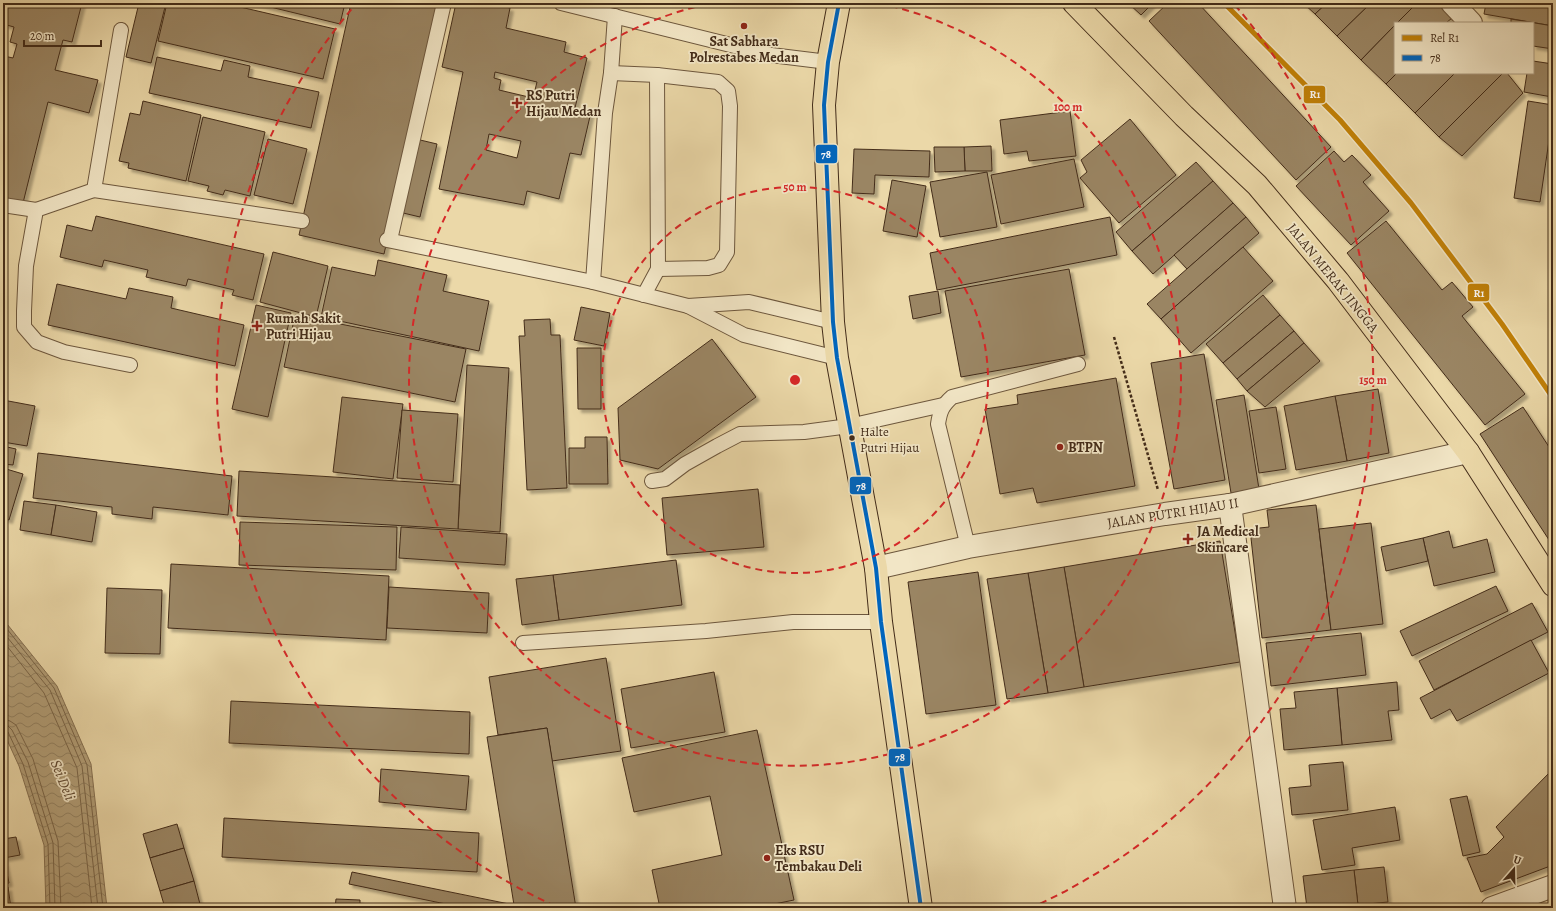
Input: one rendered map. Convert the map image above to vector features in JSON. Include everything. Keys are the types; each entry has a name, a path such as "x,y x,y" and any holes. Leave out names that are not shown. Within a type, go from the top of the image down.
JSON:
{"main road":[{"path":"839,3 828,62 824,105 833,322 837,358 876,568 881,622 921,908"},
{"name":"JALAN MERAK JINGGA","path":"1074,3 1184,116 1257,185 1338,281 1468,452 1553,585"}],"street":[{"name":"JALAN PUTRI HIJAU II","path":"876,568 968,547 1165,514 1230,505 1468,452"},
{"path":"1230,505 1285,908"},
{"path":"1492,908 1553,886"}],"lane":[{"path":"444,3 389,240 593,282 688,306 744,335 837,358"},
{"path":"561,3 771,55 828,62"},
{"path":"593,282 605,113 611,73 615,16"},
{"path":"94,190 121,30"},
{"path":"611,73 657,75 718,82 728,91 730,106 727,252 719,265 708,268 658,269"},
{"path":"644,295 658,269 657,75"},
{"path":"3,205 36,210 94,190 302,221"},
{"path":"36,210 26,266 24,327 37,342 44,345 64,352 130,365"},
{"path":"688,306 749,302 833,322"},
{"path":"652,481 665,479 685,464 740,434 804,432 849,426 943,404 952,397 1078,364"},
{"path":"943,404 938,424 968,547"},
{"path":"523,643 706,631 794,622 881,622"}],"path":[{"path":"1114,337 1165,514"}],"water":[{"name":"Sei Deli","path":"3,619 57,686 91,764 107,908 46,908 44,845 19,766 3,731"}],"building":[{"path":"3,3 82,3 72,42 63,40 55,70 98,80 89,113 48,102 23,203 3,198 3,61 4,56 13,58 17,44 10,42 14,27 3,24"},
{"path":"139,3 166,3 151,63 126,57"},
{"path":"167,3 223,3 335,29 323,79 158,41"},
{"path":"254,3 345,3 340,24"},
{"path":"351,3 441,3 384,254 299,235"},
{"name":"RS Putri Hijau Medan","path":"456,3 487,3 510,8 506,28 566,42 564,52 587,58 575,108 591,112 581,155 570,153 559,199 527,191 524,205 439,189 463,72 442,67","holes":["495,72 537,82 533,98 499,90 501,80 494,78","489,134 521,141 517,158 486,150"]},
{"path":"1128,3 1153,3 1141,15"},
{"path":"1168,3 1198,3 1331,147 1296,180 1149,21"},
{"path":"1303,3 1327,3 1315,14"},
{"path":"1327,3 1371,3 1337,36 1315,14"},
{"path":"1371,3 1417,3 1398,22 1394,22 1394,26 1361,60 1337,36"},
{"path":"1417,3 1437,3 1452,18 1447,22 1398,22"},
{"path":"1486,3 1553,3 1553,26 1534,22 1484,14"},
{"path":"1511,19 1529,22 1511,22"},
{"path":"1534,23 1553,26 1553,49 1534,46"},
{"path":"1394,26 1394,74 1396,74 1386,84 1361,60"},
{"path":"157,57 221,71 224,60 250,66 248,77 319,92 311,128 149,93"},
{"path":"1534,61 1553,64 1552,97 1524,92 1527,74 1534,74"},
{"path":"1396,74 1454,74 1415,113 1386,84"},
{"path":"1454,74 1502,74 1439,137 1415,113"},
{"path":"1502,74 1508,74 1523,93 1462,156 1439,137"},
{"path":"143,101 201,115 186,181 128,168 129,163 119,161 130,113 140,115"},
{"path":"1528,101 1553,105 1540,202 1514,198"},
{"path":"1070,111 1076,156 1029,161 1027,151 1004,154 1000,120"},
{"path":"203,117 265,132 250,196 225,190 223,195 207,191 209,186 188,181"},
{"path":"1130,119 1176,175 1119,223 1080,178 1087,172 1081,160"},
{"path":"268,139 307,149 293,204 254,195"},
{"path":"416,139 437,144 420,217 399,212"},
{"path":"991,146 992,171 965,171 964,147"},
{"path":"934,147 964,147 965,171 935,172"},
{"path":"854,149 930,151 929,177 875,175 874,194 852,193"},
{"path":"1334,151 1344,162 1352,155 1371,175 1363,182 1389,211 1351,245 1296,186"},
{"path":"1074,159 1084,207 1001,224 991,175"},
{"path":"1196,162 1213,181 1132,251 1116,232"},
{"path":"987,172 997,227 940,237 930,182"},
{"path":"892,180 926,186 917,237 883,231"},
{"path":"1213,181 1233,203 1153,274 1132,251"},
{"path":"1233,203 1246,217 1187,269 1174,255"},
{"path":"96,216 264,254 253,300 232,295 234,290 188,279 186,286 146,277 148,270 104,260 102,267 60,257 67,225 92,231"},
{"path":"1110,217 1117,255 937,290 930,253"},
{"path":"1246,217 1259,233 1161,319 1147,304"},
{"path":"1386,221 1442,290 1452,282 1473,307 1462,316 1525,394 1485,425 1347,253"},
{"path":"1243,247 1273,281 1191,353 1161,319"},
{"path":"273,252 328,266 316,317 260,302"},
{"path":"378,260 447,275 443,291 489,301 479,351 321,317 332,267 375,276"},
{"path":"1069,269 1085,355 961,377 945,291"},
{"path":"57,284 126,299 129,288 173,297 171,308 244,325 235,366 48,325"},
{"path":"938,291 941,313 913,319 909,296"},
{"path":"1263,295 1280,315 1223,363 1206,344"},
{"path":"256,305 291,313 268,417 232,409"},
{"path":"581,307 610,313 604,346 574,340"},
{"path":"295,315 466,349 455,402 284,367"},
{"path":"1280,315 1294,331 1237,379 1223,363"},
{"path":"550,319 551,335 560,335 567,488 527,490 519,336 525,336 524,320"},
{"path":"1294,331 1304,343 1247,391 1237,379"},
{"path":"712,339 756,397 658,469 620,460 618,408"},
{"path":"1304,343 1320,361 1265,407 1247,391"},
{"path":"577,348 601,348 601,409 578,409"},
{"path":"1204,354 1225,480 1174,489 1151,363"},
{"path":"467,365 509,368 500,532 458,529"},
{"name":"BTPN","path":"1116,378 1135,486 1037,503 1033,488 1000,494 985,409 1018,404 1017,395"},
{"path":"1378,389 1389,453 1347,461 1335,396"},
{"path":"1244,395 1259,489 1231,493 1216,400"},
{"path":"1335,396 1347,461 1296,470 1284,406"},
{"path":"342,397 403,404 393,479 333,472"},
{"path":"3,400 35,406 27,446 3,442"},
{"path":"1276,407 1286,469 1259,473 1249,411"},
{"path":"1523,407 1553,453 1553,546 1480,434"},
{"path":"402,410 458,414 453,482 397,478"},
{"path":"585,437 607,437 608,484 569,484 569,448 585,448"},
{"path":"3,446 16,449 13,465 3,464"},
{"path":"38,453 232,476 228,515 153,507 152,519 112,514 112,507 33,498"},
{"path":"3,468 23,474 9,520 3,518"},
{"path":"239,471 460,485 458,529 237,516"},
{"path":"758,489 764,547 667,555 662,498"},
{"path":"24,501 56,505 51,535 20,530"},
{"path":"56,505 97,512 92,542 51,535"},
{"path":"1316,505 1331,630 1262,638 1250,529 1269,527 1267,510"},
{"path":"240,522 397,527 396,570 239,565"},
{"path":"1371,523 1383,624 1331,630 1319,529"},
{"path":"401,527 507,534 505,565 399,558"},
{"path":"1449,531 1453,548 1487,539 1495,572 1434,586 1423,538"},
{"path":"1423,538 1428,561 1386,571 1381,547"},
{"path":"1220,541 1240,662 1084,687 1064,567"},
{"path":"676,560 682,605 559,620 553,575"},
{"path":"171,564 389,576 386,640 168,628"},
{"path":"1064,567 1084,687 1048,693 1028,573"},
{"path":"978,572 996,705 926,714 908,582"},
{"path":"1028,573 1048,693 1007,699 987,579"},
{"path":"553,575 559,620 522,625 516,579"},
{"path":"1496,586 1508,611 1412,656 1400,631"},
{"path":"389,587 489,593 487,633 387,628"},
{"path":"107,588 162,590 160,654 105,653"},
{"path":"1532,603 1548,632 1434,690 1419,661"},
{"path":"1361,633 1366,675 1271,686 1266,643"},
{"path":"1531,640 1549,673 1457,721 1450,709 1431,719 1420,698"},
{"path":"606,658 621,751 552,761 547,728 498,735 489,677"},
{"path":"714,672 725,732 631,748 621,689"},
{"path":"1397,682 1399,710 1388,711 1392,740 1342,745 1337,688"},
{"path":"1337,688 1342,745 1284,750 1280,709 1296,708 1294,692"},
{"path":"231,701 470,712 469,754 229,743"},
{"path":"547,728 576,908 465,908 349,884 352,872 514,905 487,737"},
{"path":"757,730 794,900 755,908 660,908 652,870 722,855 710,796 634,812 622,758"},
{"path":"1343,762 1348,810 1292,815 1289,788 1311,786 1309,765"},
{"path":"381,769 469,776 466,810 379,802"},
{"path":"1553,769 1553,865 1481,892 1467,858 1487,854 1504,837 1496,827"},
{"path":"1467,796 1480,852 1463,856 1450,799"},
{"path":"1395,807 1400,840 1352,848 1355,865 1322,870 1313,820"},
{"path":"224,818 479,833 477,872 222,857"},
{"path":"177,824 184,848 150,858 143,834"},
{"path":"16,837 20,855 4,858 9,883 3,885 3,839"},
{"path":"184,848 194,881 160,891 150,858"},
{"path":"1384,867 1388,902 1358,905 1354,870"},
{"path":"1354,870 1358,905 1336,908 1307,908 1303,876"},
{"path":"194,881 201,908 165,908 160,891"},
{"path":"8,887 11,908 3,908 3,888"},
{"path":"336,899 360,900 360,908 335,908"}],"rail line":[{"name":"R1","path":"1224,3 1340,120 1411,203 1502,324 1553,398"}],"transit line":[{"name":"78","path":"839,3 828,62 824,105 833,322 837,358 876,568 881,622 921,908"}],"place":[{"name":"Sat Sabhara Polrestabes Medan","path":"744,26"},
{"name":"RS Putri Hijau Medan","path":"517,103"},
{"name":"Rumah Sakit Putri Hijau","path":"257,326"},
{"name":"Halte Putri Hijau","path":"852,438"},
{"name":"BTPN","path":"1060,447"},
{"name":"JA Medical Skincare","path":"1188,539"},
{"name":"Eks RSU Tembakau Deli","path":"767,858"}]}
